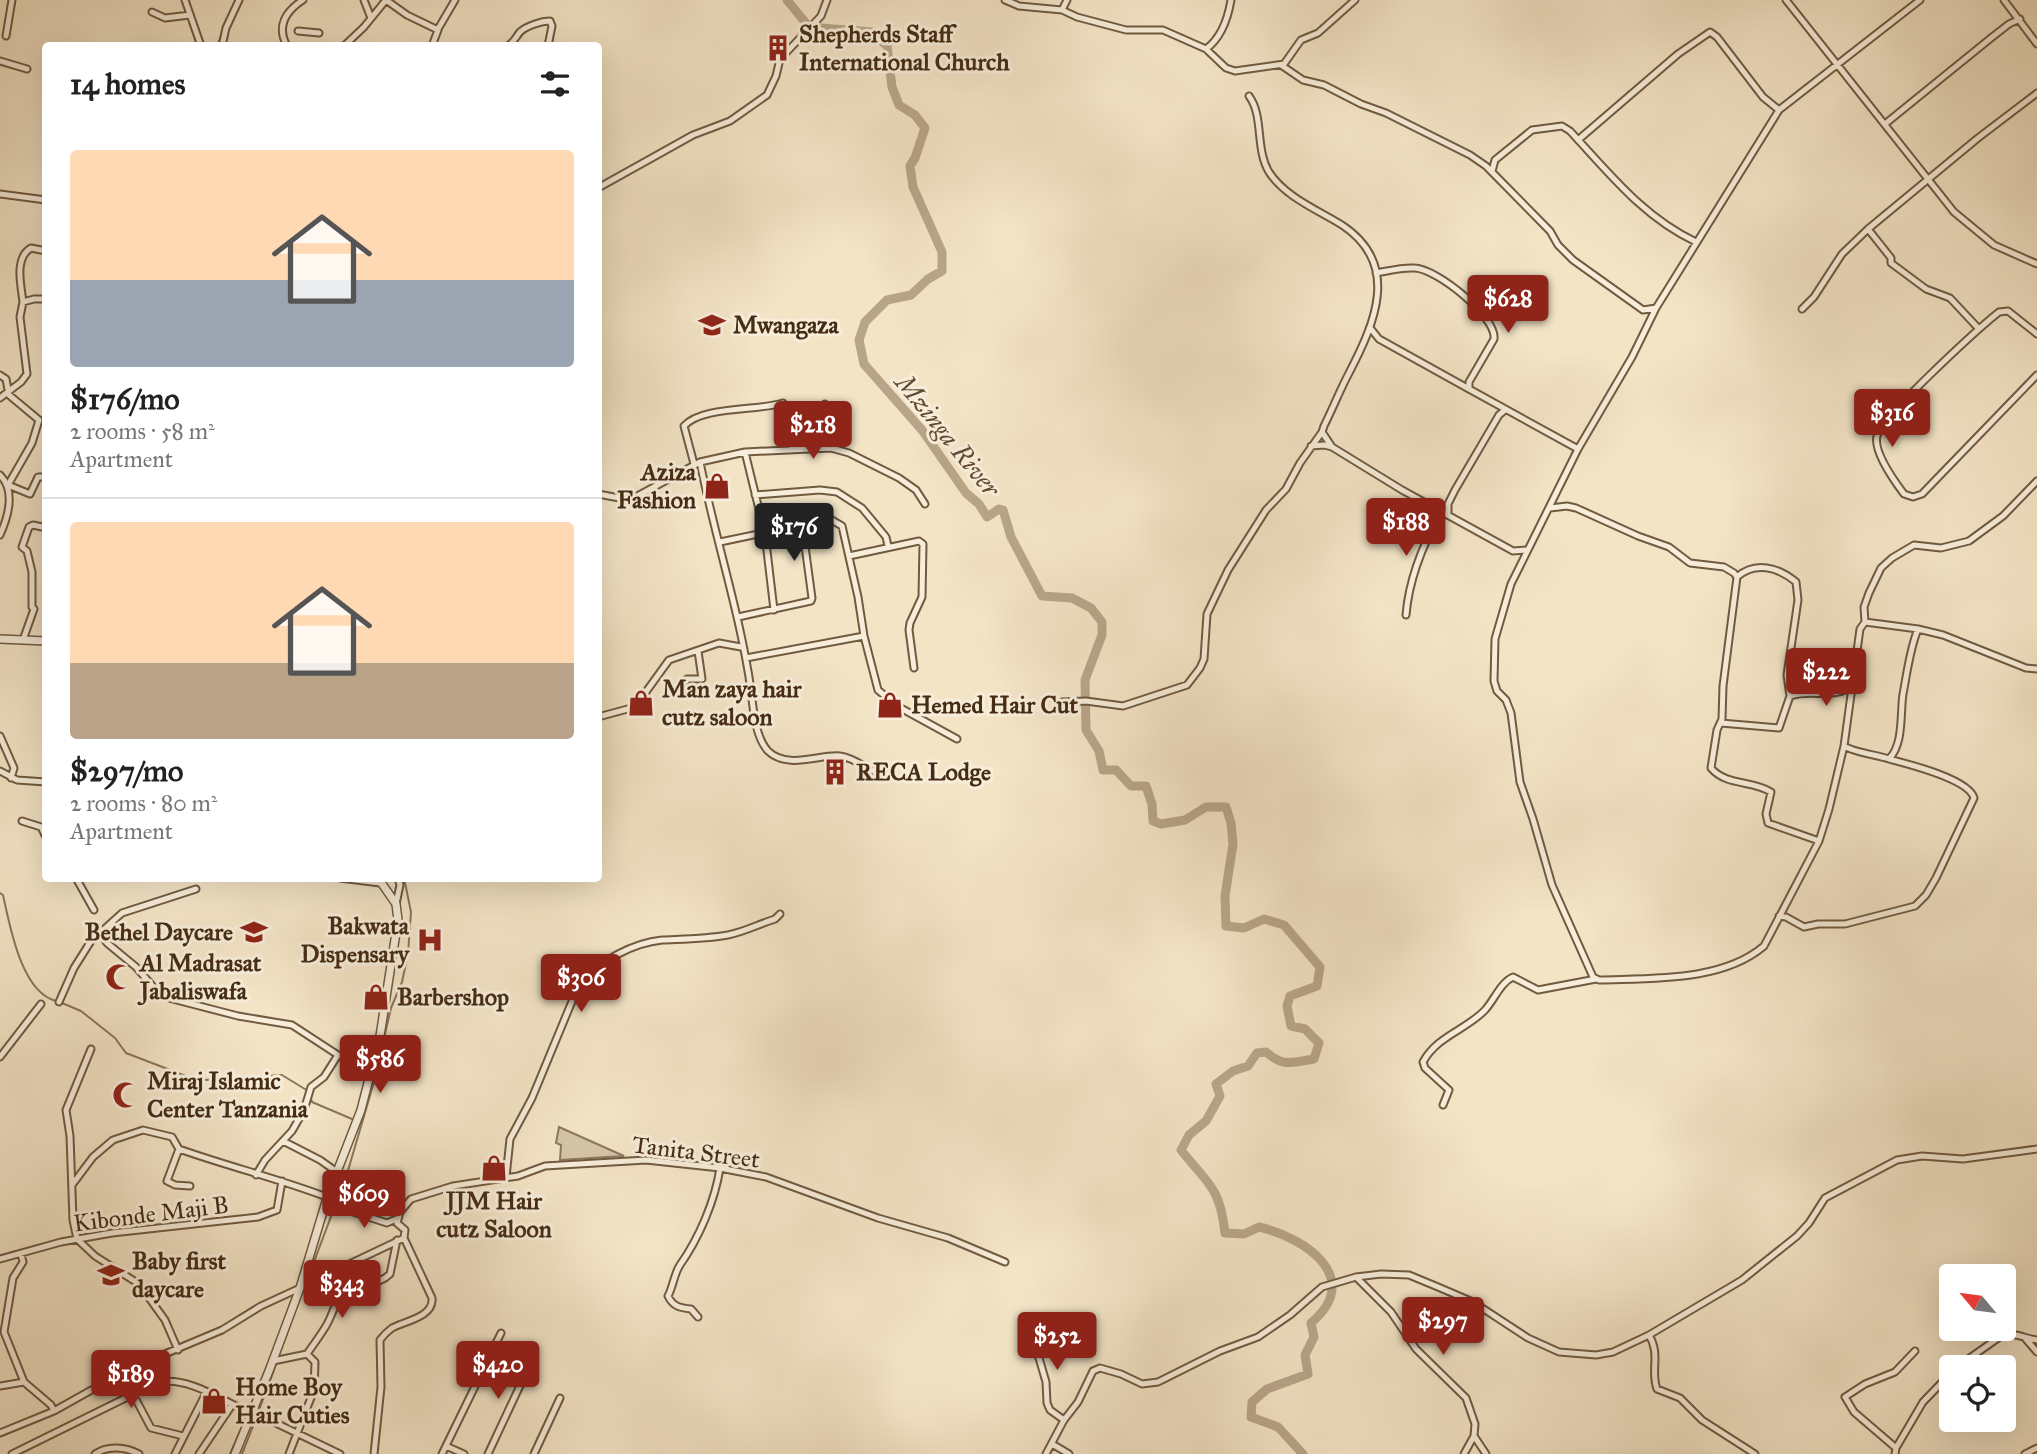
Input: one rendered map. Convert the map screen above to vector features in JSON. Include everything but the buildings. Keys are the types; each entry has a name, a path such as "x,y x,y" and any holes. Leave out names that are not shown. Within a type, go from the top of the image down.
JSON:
{"street":[{"path":"6,36 12,0"},
{"path":"186,0 200,42"},
{"path":"223,42 226,28 239,0"},
{"path":"285,42 281,34 282,22 290,10 303,0"},
{"path":"364,0 371,18"},
{"path":"348,42 386,0 407,15 438,29"},
{"path":"433,42 455,0"},
{"path":"602,186 693,135 741,115 767,96 780,59 821,16 827,0"},
{"path":"1005,0 1018,6 1062,10 1077,17 1126,30 1163,30 1206,49 1226,68 1235,71 1281,65 1297,44 1318,33 1354,0"},
{"path":"1062,10 1067,0"},
{"path":"1206,49 1214,43 1227,19 1231,0"},
{"path":"1786,0 1954,212 2004,251 2037,264"},
{"path":"1596,979 1587,967 1569,929 1552,886 1520,782 1511,713 1494,681 1495,639 1511,583 1578,449 1632,357 1656,308 1779,110 1920,0"},
{"path":"2004,0 2037,44"},
{"path":"152,12 165,18 190,15"},
{"path":"1885,124 1991,38 2020,19"},
{"path":"515,42 522,30 545,20 550,21 552,26 549,42"},
{"path":"298,31 319,33"},
{"path":"1578,140 1678,54 1710,32 1717,37 1763,97 1779,110"},
{"path":"0,61 27,69"},
{"path":"1281,65 1303,80 1324,85 1469,155 1492,171 1584,270 1643,310 1656,308"},
{"path":"1802,309 1814,297 1842,254 1868,229 2037,93"},
{"path":"1062,702 1086,701 1124,706 1187,685 1200,668 1207,614 1228,570 1265,510 1286,489 1322,432 1371,329 1378,297 1376,272 1367,249 1357,236 1294,196 1269,172 1257,125 1257,106 1249,96"},
{"path":"1492,171 1495,160 1538,128 1562,126 1640,206 1654,218 1696,242"},
{"path":"0,194 42,199"},
{"path":"1868,229 1891,258 1891,263 1926,289 1950,298 1979,329"},
{"path":"0,398 27,374 20,317 23,302 20,276 23,255 32,248 42,250"},
{"path":"1376,272 1419,268 1451,285 1490,323 1494,332 1493,340 1469,382 1469,388"},
{"path":"23,302 42,299"},
{"path":"2037,334 2008,311 1999,312 1880,428 1877,436 1878,450 1904,494 1909,497 1922,494 2037,375"},
{"path":"1371,329 1379,340 1578,449"},
{"path":"0,375 6,379 10,396 39,420 32,443 8,485 7,514 0,535"},
{"path":"793,448 783,403 710,414 687,422 684,426 720,542 738,617 741,647 746,658 757,725 762,741 771,753 778,757 804,761 842,756 878,774 889,775"},
{"path":"825,404 831,448"},
{"path":"1406,615 1408,593 1416,566 1439,511 1447,506 1499,415 1505,410"},
{"path":"1322,432 1332,447"},
{"path":"1311,446 1332,447 1439,511 1513,551 1521,563"},
{"path":"602,495 631,500 697,463 745,452 831,448 849,453 899,478 916,490 925,504"},
{"path":"745,452 765,534 774,610"},
{"path":"0,475 8,485 30,494 38,477 42,477"},
{"path":"1443,1105 1449,1090 1425,1068 1423,1062 1441,1040 1479,1016 1506,981 1513,977 1531,988 1545,990 1596,979 1670,977 1729,965 1764,946 1819,841 1829,809 1844,746 1850,688 1860,629 1865,622 1864,607 1881,568 1914,545 1941,548 1969,541 2003,516 2037,481"},
{"path":"755,495 820,490 837,492 862,509 886,537 888,546"},
{"path":"1447,506 1448,515"},
{"path":"1549,508 1576,508 1669,547 1690,563 1724,567 1737,577"},
{"path":"720,542 830,519 842,526 876,686 881,694 957,739"},
{"path":"738,617 807,602 812,598 802,524"},
{"path":"23,641 34,609 31,605 32,572 27,551 22,543 29,527 42,527"},
{"path":"849,555 919,541 923,544 923,591 909,630 914,668"},
{"path":"1513,551 1527,550"},
{"path":"1721,723 1779,728 1790,696 1787,675 1798,600 1796,582 1777,569 1746,569 1737,577 1721,723 1711,764 1713,771 1720,777 1771,792 1766,814 1768,823 1819,841"},
{"path":"1865,622 1943,635 2037,670"},
{"path":"1889,759 1895,751 1903,697 1918,629"},
{"path":"746,658 864,636"},
{"path":"0,639 42,641"},
{"path":"602,716 635,706 669,660 719,643 741,647"},
{"path":"684,682 687,679 702,679 698,651"},
{"path":"1790,696 1801,693 1838,694 1850,688"},
{"path":"0,736 14,768 11,778"},
{"path":"1779,916 1804,926 1856,923 1915,906 1926,895 1974,798 1973,792 1949,778 1844,746"},
{"path":"0,771 11,778 42,782"},
{"path":"22,821 42,829"},
{"path":"78,882 94,910"},
{"path":"380,882 396,904"},
{"path":"234,1454 253,1413 300,1288 328,1195 361,1110 375,1060 398,920 396,904 399,882"},
{"path":"59,1002 74,968 100,932 122,913 195,889"},
{"path":"506,1177 508,1150 515,1127 532,1098 580,982 622,952 642,945 660,940 729,935 775,919 780,914"},
{"path":"100,932 107,943 136,967 162,996 238,1016 292,1025 338,1055 375,1060"},
{"path":"0,1057 41,1004"},
{"path":"91,1049 66,1110 73,1220 77,1239 95,1256 139,1284 165,1320 178,1350"},
{"path":"256,1175 300,1116 310,1089 324,1077 338,1055"},
{"path":"72,1185 97,1153 113,1140 130,1133 149,1130 172,1137 179,1149 324,1196 328,1195"},
{"path":"283,1141 337,1172"},
{"path":"179,1149 167,1178 169,1183 191,1186"},
{"path":"1046,1454 1064,1420 1078,1402 1093,1371 1100,1368 1142,1384 1158,1382 1220,1351 1258,1337 1326,1285 1356,1277 1409,1275 1473,1302 1528,1338 1559,1352 1613,1352 1650,1335 1742,1280 1810,1223 1825,1198 1897,1160 1922,1156 1962,1159 2037,1149"},
{"name":"Tanita Street","path":"396,1219 404,1207 419,1196 464,1184 518,1176 545,1166 646,1160 720,1168 766,1177 878,1218 936,1234 1005,1262"},
{"path":"698,1317 691,1309 671,1302 668,1296 680,1266 699,1235 720,1168"},
{"name":"Kibonde Maji B","path":"0,1259 111,1233 258,1217 277,1210 282,1181"},
{"path":"273,1361 307,1354 340,1298 354,1288 379,1283 390,1275 405,1230 396,1219 387,1223 347,1210 325,1207"},
{"path":"0,1433 54,1411 110,1378 222,1330 329,1270 345,1266 401,1239"},
{"path":"374,1454 381,1387 380,1340 394,1327 402,1326 430,1309 433,1304 401,1239"},
{"path":"21,1254 23,1262 13,1278 4,1332 24,1382 47,1401 54,1411"},
{"path":"1356,1277 1391,1312 1416,1349 1466,1398 1475,1424 1474,1436 1464,1454"},
{"path":"442,1454 501,1334"},
{"path":"1974,1355 2001,1336 2015,1334 2037,1340"},
{"path":"1650,1335 1656,1351 1654,1381 1657,1389 1680,1398 1702,1420 1755,1454"},
{"path":"2025,1338 2037,1352"},
{"path":"1030,1343 1039,1358 1046,1382 1046,1404 1064,1420"},
{"path":"1914,1351 1895,1372 1865,1384 1845,1397 1854,1412 1896,1451 1923,1402 1939,1385"},
{"path":"289,1454 316,1382 315,1362 307,1354"},
{"path":"488,1454 532,1360"},
{"path":"12,1454 133,1394 168,1381 180,1382 206,1393 340,1454"},
{"path":"0,1386 24,1382"},
{"path":"175,1454 206,1393"},
{"path":"133,1394 150,1428 183,1436"},
{"path":"534,1454 559,1398"},
{"path":"199,1454 232,1405"},
{"path":"1474,1436 1486,1454"},
{"path":"1052,1444 1069,1454"},
{"path":"446,1446 464,1454"},
{"path":"95,1454 100,1450 122,1448 139,1454"},
{"path":"2025,1454 2037,1448"}],"shaded area":[{"path":"559,1127 624,1156 560,1160 561,1145 556,1143"}],"waterway":[{"path":"232,9 236,0"},
{"name":"Mzinga River","path":"787,0 809,27 872,32 887,46 892,87 899,105 915,115 925,128 910,166 913,187 942,252 942,271 928,279 911,295 887,300 865,322 859,340 864,364 922,430 966,493 979,504 987,517 999,509 1003,510 1011,537 1042,596 1072,598 1091,608 1102,622 1102,635 1085,680 1086,730 1099,751 1103,770 1116,770 1131,786 1146,786 1152,804 1153,821 1161,824 1185,820 1206,807 1226,807 1233,844 1225,896 1226,926 1244,928 1264,919 1284,925 1320,967 1317,986 1290,996 1287,1006 1291,1026 1305,1029 1319,1043 1314,1059 1289,1063 1266,1052 1257,1053 1248,1066 1233,1071 1216,1084 1220,1096 1206,1121 1189,1135 1181,1150 1216,1195 1225,1233 1244,1234 1259,1227 1277,1232 1310,1250 1322,1262 1330,1276 1332,1291 1326,1306 1311,1323 1314,1337 1305,1355 1308,1374 1267,1389 1252,1402 1251,1417 1278,1427 1303,1454"},
{"path":"219,42 222,34"},
{"path":"306,1283 347,1174 374,1082 391,1008 402,982 408,954 411,912 405,882"},
{"path":"0,893 3,895 14,940 26,972 44,995 56,1001"},
{"path":"62,1003 81,1011 115,1038 126,1053 191,1078 204,1080 282,1075 308,1091"},
{"path":"310,1095 312,1102 352,1119"},
{"path":"297,1306 304,1288"},
{"path":"278,1358 288,1330"},
{"path":"259,1410 277,1362"},
{"path":"242,1454 257,1416"},
{"path":"230,1454 241,1429"}],"place":[{"name":"Shepherds Staff International Church","path":"778,48"},
{"name":"Mwangaza","path":"712,325"},
{"name":"Aziza Fashion","path":"717,486"},
{"name":"Man zaya hair cutz saloon","path":"641,703"},
{"name":"Hemed Hair Cut","path":"890,705"},
{"name":"RECA Lodge","path":"835,772"},
{"name":"Bethel Daycare","path":"254,932"},
{"name":"Bakwata Dispensary","path":"430,940"},
{"name":"Al Madrasat Jabaliswafa","path":"119,977"},
{"name":"Barbershop","path":"376,997"},
{"name":"Miraj Islamic Center Tanzania","path":"126,1095"},
{"name":"JJM Hair cutz Saloon","path":"494,1168"},
{"name":"Baby first daycare","path":"111,1275"},
{"name":"Home Boy Hair Cuties","path":"214,1401"}]}
